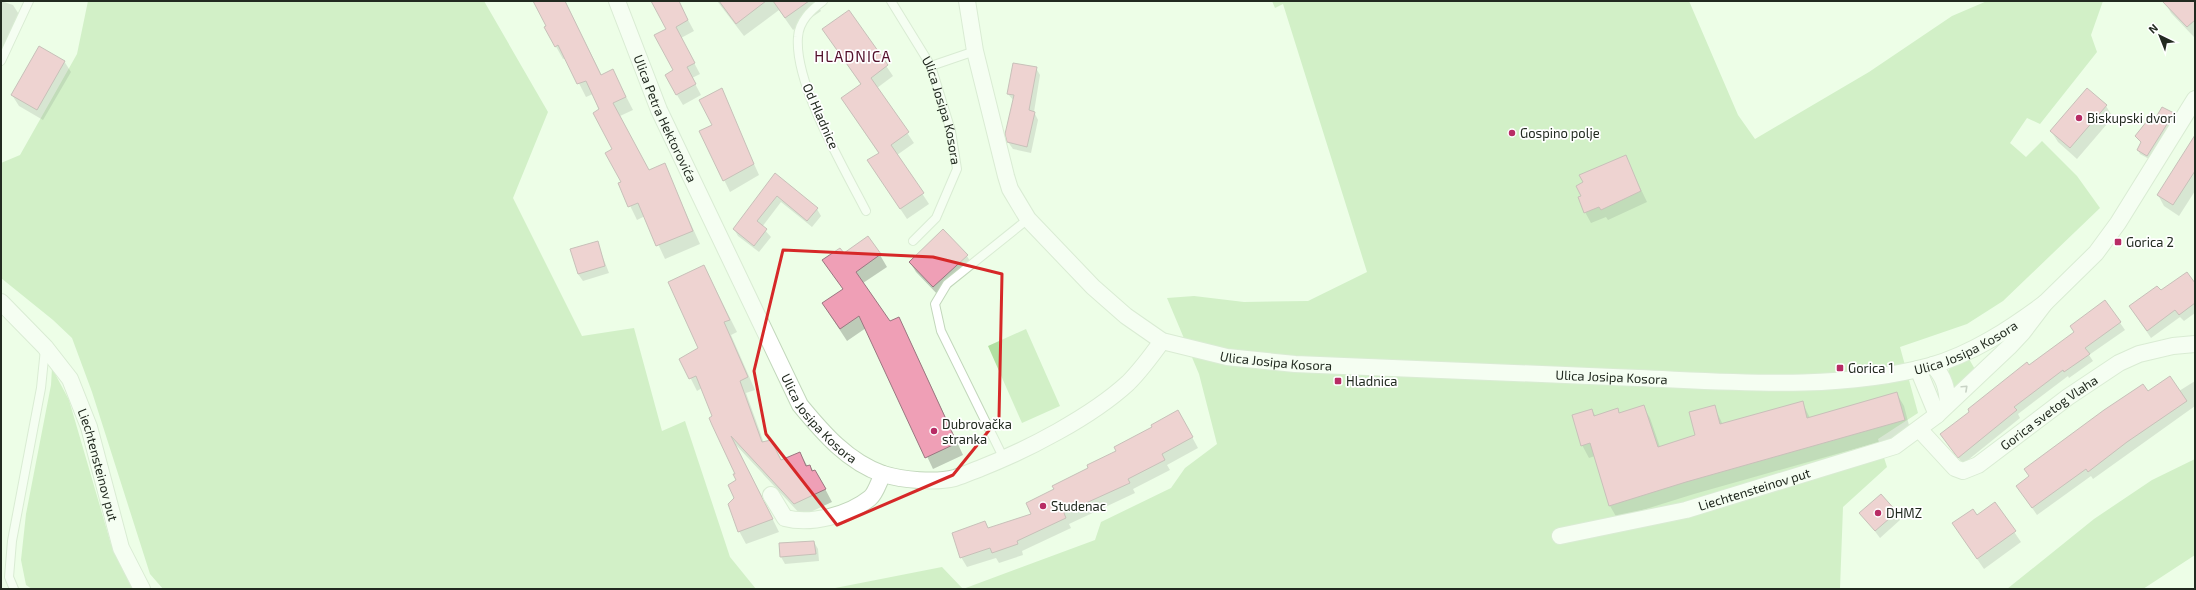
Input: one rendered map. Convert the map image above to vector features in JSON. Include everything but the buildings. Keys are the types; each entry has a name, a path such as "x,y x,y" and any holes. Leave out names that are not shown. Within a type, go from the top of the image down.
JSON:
{"street":[{"name":"Ulica Petra Hektorovića","path":"617,1 660,110 720,232"},
{"name":"Ulica Josipa Kosora","path":"967,1 975,52 1010,189 1028,219 1094,287 1126,316 1162,341 1227,357 1295,364 1794,384 1885,374 1925,367 1967,351 1999,335 2044,303"},
{"name":"Liechtensteinov put","path":"1560,536 1694,507 1870,455 1895,446 1919,429 2009,347 2023,332 2044,303 2096,253 2118,223 2195,99"},
{"name":"Ulica Josipa Kosora","path":"720,232 800,405 825,435 851,456 883,474 916,480 955,478 1004,459 1045,438 1113,394 1127,383 1148,361 1162,341"},
{"name":"Liechtensteinov put","path":"1,302 45,346 70,379 89,427 121,548 142,589"},
{"name":"Gorica svetog Vlaha","path":"1919,429 1955,468 1963,471 1978,466 2068,397 2118,363 2139,354 2173,346 2195,344"},
{"path":"1925,367 1942,409"},
{"path":"771,495 785,518 795,521 823,518 849,510 871,498 883,474"}],"lane":[{"path":"1,61 29,1"},
{"name":"Od Hladnice","path":"823,1 807,13 802,25 798,36 799,59 807,88 815,109 866,211"},
{"name":"Ulica Josipa Kosora","path":"891,1 931,66 952,131 957,169 936,218 913,241"},
{"path":"931,66 975,52"},
{"path":"1004,459 941,331 935,304 947,284 1028,219"},
{"path":"14,589 9,577 12,541 41,388 45,346"}],"highlighted area":[{"path":"783,250 933,257 1002,274 999,418 953,475 837,525 766,434 754,371"}],"green space":[{"path":"88,1 484,1 548,112 513,198 582,336 634,328 662,431 685,421 730,557 756,589 163,589 150,574 92,392 72,338 53,320 1,278 1,163 20,155 77,54"},
{"path":"1272,1 1689,1 1738,115 1755,139 1869,72 1952,16 1987,1 2103,1 2091,35 2097,52 2040,124 2027,118 2010,143 2026,157 2042,141 2077,176 2100,208 2003,301 1967,324 1900,347 1918,413 1878,439 1887,467 1843,507 1840,589 963,589 1095,540 1101,522 1171,488 1185,468 1217,444 1199,374 1167,298 1194,296 1244,302 1308,301 1367,272 1283,4 1275,8"},
{"path":"1026,329 1060,406 1022,423 988,346"},
{"path":"1969,359 1976,371 1954,389 1948,371 1952,366"},
{"path":"52,368 69,400 111,544 132,589 32,589 26,585 21,560 26,514 51,385"},
{"path":"2195,459 2195,555 2143,589 2007,589 2094,519 2152,480"},
{"path":"942,567 963,589 830,589"}],"place":[{"name":"Biskupski dvori","path":"2079,118"},
{"name":"Gospino polje","path":"1512,133"},
{"name":"Gorica 2","path":"2118,242"},
{"name":"Gorica 1","path":"1840,368"},
{"name":"Hladnica","path":"1338,381"},
{"name":"Dubrovačka stranka","path":"934,431"},
{"name":"Studenac","path":"1043,506"},
{"name":"DHMZ","path":"1878,513"}],"district":[{"name":"HLADNICA","path":"853,57"}]}
